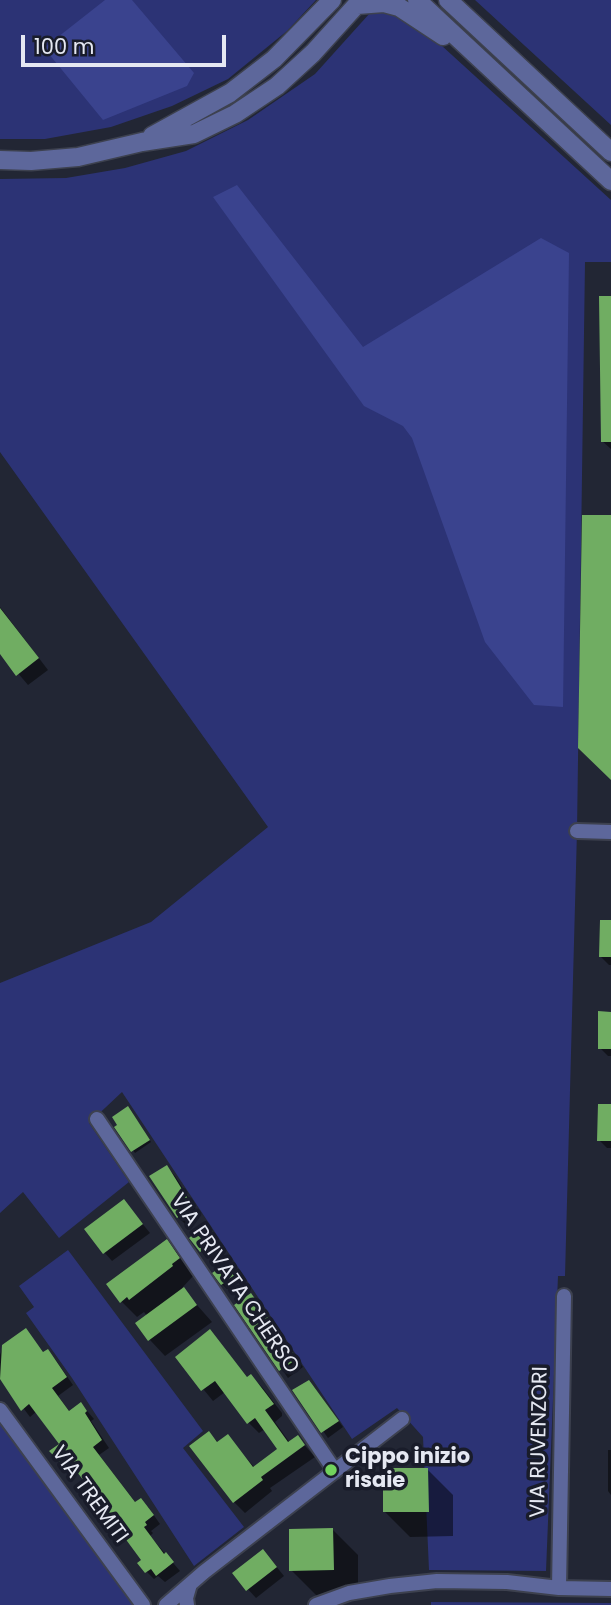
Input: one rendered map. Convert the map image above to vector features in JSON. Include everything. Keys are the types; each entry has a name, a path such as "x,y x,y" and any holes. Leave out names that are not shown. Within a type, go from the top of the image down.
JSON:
{"street":[{"path":"142,142 230,93 274,59 332,0"},
{"path":"417,0 611,181"},
{"path":"447,0 611,152"},
{"path":"0,160 31,161 78,157 142,142 194,134 235,114 277,86 313,53 359,3 398,7 441,35 460,40"},
{"path":"297,35 313,53"},
{"path":"577,831 611,832"},
{"name":"VIA PRIVATA CHERSO","path":"97,1119 335,1471"},
{"name":"VIA RUVENZORI","path":"559,1588 564,1296"},
{"name":"VIA TREMITI","path":"0,1410 143,1605"},
{"path":"164,1605 402,1419"},
{"path":"316,1605 349,1593 437,1581 507,1582 559,1588 611,1589"},
{"path":"186,1605 190,1584"},
{"path":"164,1605 181,1601 186,1605"}],"shaded area":[{"path":"0,0 316,0 287,31 228,79 172,106 111,127 45,139 0,139"},
{"path":"105,0 132,0 194,73 187,86 103,120 44,48"},
{"path":"475,0 611,0 611,125"},
{"path":"383,8 430,35 611,200 611,262 585,262 577,831 565,1276 558,1276 546,1571 429,1570 423,1437 397,1408 352,1439 122,1092 89,1123 129,1182 59,1238 23,1192 0,1213 0,983 151,922 268,827 0,452 0,179 66,178 125,168 186,151 248,120 315,74 370,13"},
{"path":"237,185 363,347 541,238 569,253 563,707 534,705 485,642 412,438 403,426 364,406 213,197"},
{"path":"68,1250 203,1431 183,1448 244,1527 194,1566 72,1378 26,1313 34,1307 19,1286"},
{"path":"0,1421 138,1605 0,1605"},
{"path":"431,1602 611,1603 611,1605 431,1605"}],"building":[{"path":"599,296 611,296 611,442 601,442"},
{"path":"582,515 611,515 611,780 578,748"},
{"path":"0,608 39,658 16,676 0,654"},
{"path":"600,920 611,920 611,957 599,957"},
{"path":"598,1011 611,1012 611,1049 598,1049"},
{"path":"598,1104 611,1104 611,1141 597,1141"},
{"path":"128,1106 150,1140 131,1152 114,1127 117,1125 112,1117"},
{"path":"167,1165 193,1207 177,1218 149,1176"},
{"path":"124,1199 143,1224 103,1254 84,1229"},
{"path":"207,1223 218,1240 200,1252 189,1238"},
{"path":"167,1239 180,1258 129,1300 127,1297 120,1303 106,1284"},
{"path":"230,1261 239,1273 221,1285 212,1273"},
{"path":"184,1287 197,1305 148,1341 135,1323"},
{"path":"251,1293 297,1359 279,1371 234,1305"},
{"path":"26,1328 43,1352 48,1349 67,1377 52,1388 69,1411 81,1402 102,1440 93,1447 135,1502 141,1498 154,1515 145,1522 147,1525 144,1527 164,1554 166,1552 174,1562 156,1576 151,1569 145,1573 137,1563 141,1560 105,1511 102,1513 91,1499 93,1493 71,1464 66,1468 49,1451 59,1444 29,1404 21,1411 0,1379 2,1345"},
{"path":"210,1329 247,1377 251,1374 274,1404 265,1410 288,1442 298,1435 305,1445 261,1477 263,1480 233,1503 189,1446 209,1431 217,1442 228,1434 253,1467 277,1449 255,1418 247,1424 215,1381 201,1391 175,1357"},
{"path":"309,1380 339,1421 321,1433 292,1390"},
{"path":"383,1468 428,1468 429,1512 383,1512"},
{"path":"333,1528 334,1570 289,1571 289,1529"},
{"path":"263,1549 277,1567 246,1591 232,1573"}],"place":[{"name":"Cippo inizio risaie","path":"331,1470"}]}
